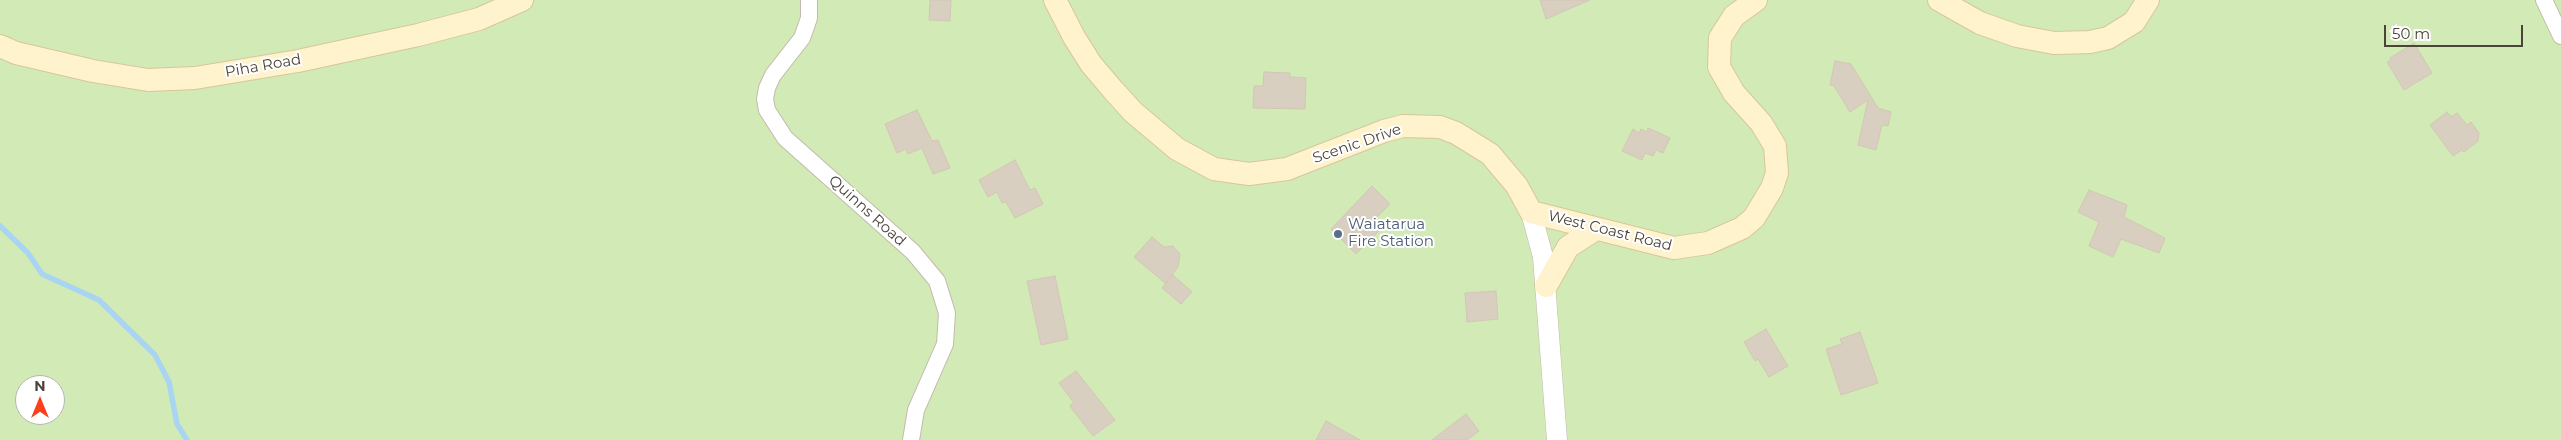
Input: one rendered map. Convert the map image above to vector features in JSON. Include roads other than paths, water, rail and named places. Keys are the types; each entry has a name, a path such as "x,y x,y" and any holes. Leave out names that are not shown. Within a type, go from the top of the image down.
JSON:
{"main road":[{"name":"Piha Road","path":"0,46 16,53 93,71 148,80 195,78 298,61 418,35 479,19 522,0"},
{"name":"Scenic Drive","path":"1055,0 1074,37 1113,90 1155,132 1177,149 1205,165 1230,173 1265,173 1287,169 1384,131 1403,126 1440,127 1456,132 1490,154 1517,186 1531,212"},
{"name":"West Coast Road","path":"1531,212 1666,247 1693,247 1726,236 1754,218 1772,188 1776,173 1775,146 1761,123 1734,93 1725,79 1719,67 1718,50 1720,38 1726,26 1734,16 1756,0"},
{"path":"1939,0 1972,20 2017,36 2054,44 2074,44 2108,38 2123,30 2134,22 2148,0"},
{"path":"1546,286 1568,247 1596,229"}],"street":[{"name":"Quinns Road","path":"809,0 809,18 802,38 773,75 767,88 765,99 767,110 786,138 913,252 937,281 947,313 945,344 916,410 911,440"},
{"path":"2544,0 2561,36"},
{"name":"Scenic Drive","path":"1531,212 1543,257 1557,440"}],"waterway":[{"path":"0,226 28,253 42,274 99,300 155,355 169,382 177,424 187,440"}],"place":[{"name":"Waiatarua Fire Station","path":"1338,234"}]}
